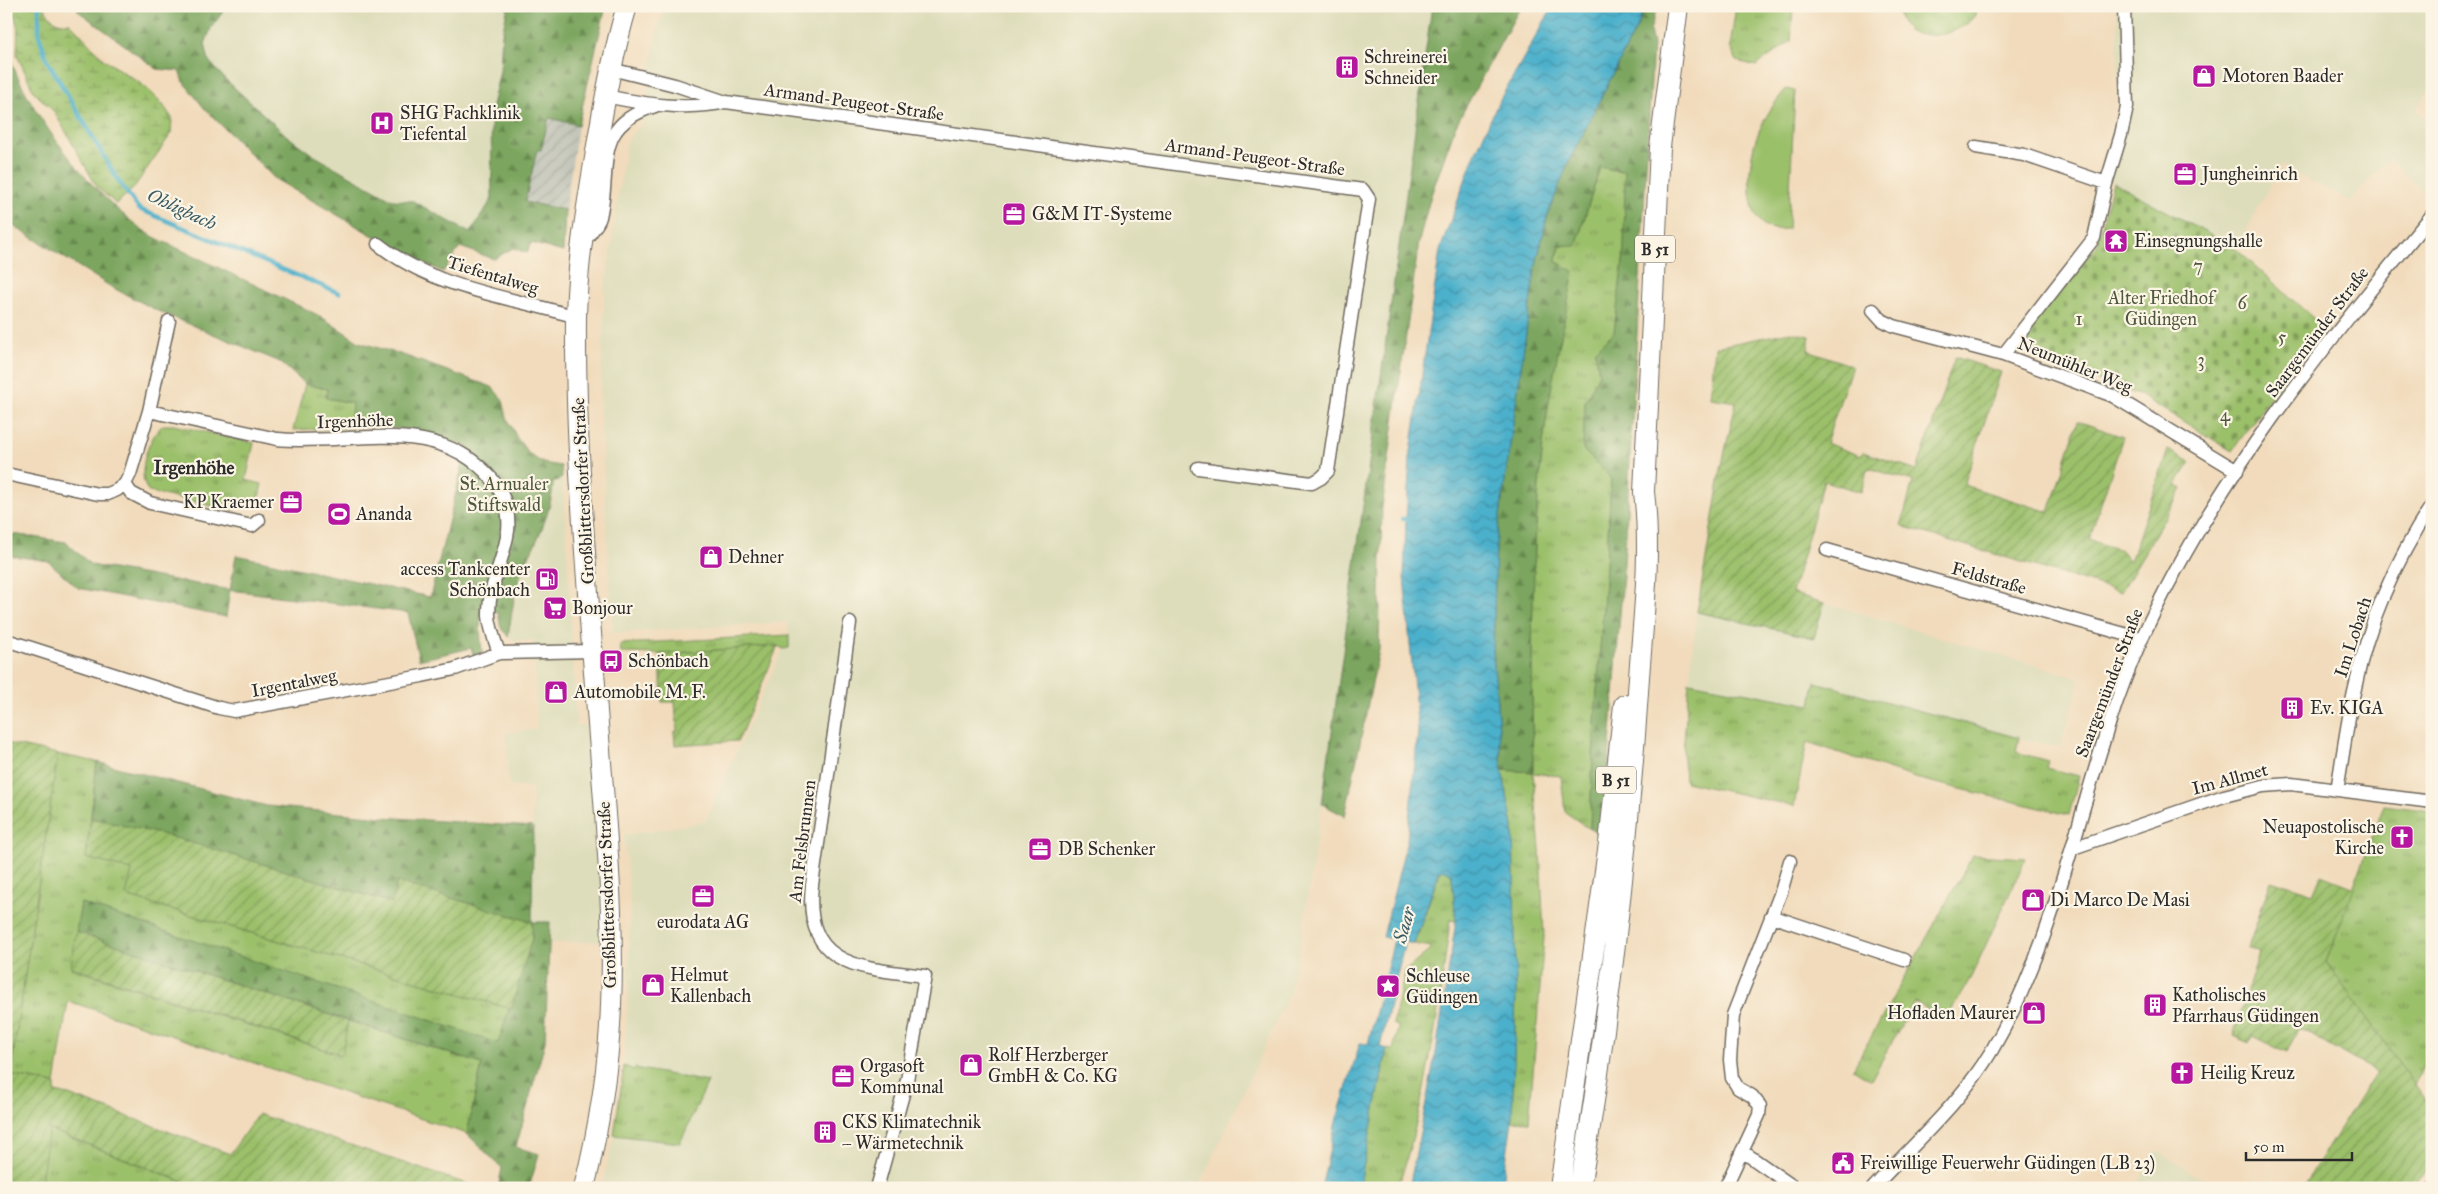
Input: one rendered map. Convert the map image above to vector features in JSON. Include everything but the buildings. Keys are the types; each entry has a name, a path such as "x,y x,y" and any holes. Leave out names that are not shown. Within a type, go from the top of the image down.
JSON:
{"main road":[{"name":"Großblittersdorfer Straße","path":"584,1188 602,1096 612,1006 610,886 580,492 576,317 582,244 605,96 627,6"},
{"name":"B 51","path":"1580,1188 1598,1070 1625,854 1645,576 1646,513 1644,492 1660,146 1678,6"},
{"name":"B 51","path":"1560,1188 1609,843 1623,710 1638,514 1644,492"}],"street":[{"name":"Neumühler Weg","path":"2003,355 2090,246 2094,238 2106,183 2122,135 2127,107 2124,6"},
{"name":"Armand-Peugeot-Straße","path":"611,69 676,85 726,102 1362,190 1369,199 1328,470 1321,478 1312,483 1198,468"},
{"name":"Armand-Peugeot-Straße","path":"605,96 655,106 709,106 726,102"},
{"name":"Armand-Peugeot-Straße","path":"582,244 599,219 609,141 616,130 637,111 655,106"},
{"path":"1976,146 2024,155 2106,183"},
{"name":"Saargemünder Straße","path":"1873,1188 1960,1095 1990,1052 2040,945 2072,848 2106,732 2142,639 2179,566 2237,471 2337,330 2432,215"},
{"name":"Tiefentalweg","path":"378,244 392,255 452,284 576,317"},
{"name":"Neumühler Weg","path":"1873,310 1882,320 1894,326 2003,355 2114,396 2237,471"},
{"path":"6,474 98,494 108,494 125,484 136,461 170,321"},
{"name":"Irgenhöhe","path":"149,411 277,439 391,436 425,441 465,455 495,482 508,508 507,538 490,602 489,617 500,652"},
{"path":"125,484 131,493 150,503 252,526 259,520"},
{"name":"Im Lobach","path":"2337,790 2354,688 2364,651 2405,548 2432,505"},
{"name":"Feldstraße","path":"1827,550 2142,639"},
{"name":"Am Felsbrunnen","path":"850,624 812,884 811,916 822,941 839,959 865,969 925,976 905,1089 877,1188"},
{"name":"Irgentalweg","path":"6,640 219,708 234,711 430,674 475,662 500,652 593,651"},
{"name":"Im Allmet","path":"2072,848 2224,796 2263,786 2291,784 2432,802"},
{"path":"1726,1188 1759,1115 1760,1106 1752,1096 1738,1088 1732,1078 1730,1060 1733,1015 1790,861"},
{"path":"1771,916 1904,960"},
{"path":"1742,1151 1754,1156 1795,1188"}],"shaded area":[{"name":"SHG Fachklinik Tiefental","path":"227,6 508,6 502,34 500,71 491,110 492,199 470,234 413,201 394,200 313,155 287,136 225,79 209,61 205,44 211,28"},
{"path":"665,6 1432,6 1322,804 1298,956 1288,997 1198,1188 602,1188 614,1135 624,1066 628,999 630,905 624,835 705,822 783,649 789,648 788,622 613,633 600,407 605,288 626,145 633,132 643,125 655,39"},
{"path":"2117,6 2432,6 2432,84 2416,109 2432,126 2432,192 2428,196 2389,158 2350,201 2281,165 2236,249 2113,182 2103,168 2115,134 2119,109"},
{"path":"549,118 578,125 565,210 525,202 537,150 541,150"},
{"path":"558,478 562,478 566,526 576,725 598,725 612,946 594,941 551,943 550,923 532,922 532,787 509,786 506,733 537,729 534,640 514,641 508,636 523,569 533,553 553,499 553,482"},
{"path":"1824,603 2081,679 2060,747 1998,733 1815,683 1812,705 1689,682 1697,612 1814,638"},
{"path":"2156,1150 2217,1188 2134,1188"}],"green space":[{"path":"12,6 44,6 54,20 60,23 70,23 105,60 143,85 161,102 172,118 171,134 133,189 116,204 97,187 55,113 34,92 17,55 18,28"},
{"path":"77,6 227,6 211,28 205,44 209,61 225,79 287,136 313,155 393,200 413,201 470,233 492,199 491,110 500,71 502,34 508,6 606,6 578,125 549,118 541,150 537,150 525,202 565,210 563,252 531,243 527,253 513,248 494,259 460,247 443,272 403,253 275,179 205,109 185,84 179,71 157,69 78,11"},
{"path":"1432,6 1521,6 1456,125 1431,195 1419,241 1382,508 1379,650 1345,816 1322,804"},
{"path":"1644,6 1657,6 1650,31 1653,44 1625,550 1603,837 1590,829 1611,478 1583,450 1585,402 1599,374 1595,351 1614,332 1624,254 1625,171 1600,167 1576,246 1561,245 1555,261 1574,271 1549,400 1539,484 1533,608 1533,772 1502,770 1493,651 1496,544 1535,269 1547,217 1568,163 1639,23"},
{"path":"1736,6 1793,6 1791,41 1756,66 1737,61 1730,47"},
{"path":"1899,6 1979,6 1974,17 1967,24 1956,30 1930,36 1917,34 1907,29 1900,20"},
{"name":"St. Arnualer Stiftswald","path":"6,43 14,68 44,124 87,178 132,222 154,237 320,316 359,342 403,355 492,387 503,400 507,418 517,438 529,454 543,463 561,466 562,478 553,482 550,505 515,593 508,636 501,628 498,612 481,611 482,651 474,657 471,648 419,660 408,613 230,590 236,555 430,597 467,447 453,441 410,430 380,427 350,428 352,403 326,398 327,389 305,384 280,362 158,311 113,288 9,223 6,224"},
{"path":"1786,89 1795,91 1788,229 1773,229 1760,222 1751,201 1751,160 1759,132 1769,112"},
{"path":"1600,167 1626,172 1624,254 1614,333 1596,351 1599,374 1585,402 1583,450 1611,478 1590,829 1565,812 1561,776 1533,773 1540,849 1544,937 1529,1122 1512,1121 1516,992 1513,826 1502,770 1533,772 1533,608 1539,484 1549,400 1573,271 1555,261 1561,245 1576,246"},
{"name":"Alter Friedhof Güdingen","path":"2113,182 2236,249 2322,326 2232,451 2141,396 2042,359 2039,353 2035,352 2032,356 2028,349 2026,337 2028,330 2097,245"},
{"path":"1790,332 1810,336 1808,350 1852,366 1826,443 1861,456 1863,452 1917,470 1955,357 2001,372 1964,485 2049,512 2078,421 2123,437 2089,540 2121,550 2130,561 2168,450 2191,462 2176,485 2182,489 2121,592 1901,526 1913,481 1868,468 1861,492 1824,481 1792,593 1824,603 1814,638 1697,612 1721,469 1736,402 1710,398 1715,347"},
{"path":"305,384 327,389 326,398 353,403 350,428 293,430"},
{"path":"163,425 174,425 254,443 246,480 262,484 257,507 236,503 234,511 149,492 143,476 145,457 153,438"},
{"path":"6,533 66,542 91,565 230,590 226,617 78,588 48,561 6,555"},
{"path":"789,635 789,648 783,649 778,646 660,654 621,653 620,644"},
{"path":"778,646 738,741 675,745 674,732 677,731 675,702 662,702 660,654"},
{"path":"1689,682 1811,705 1815,682 2019,738 2016,752 2048,761 2046,768 2079,776 2069,815 1915,778 1807,742 1794,806 1685,782 1683,752"},
{"path":"6,743 58,754 10,1075 55,1084 55,1092 69,1095 230,1154 258,1114 479,1188 199,1188 49,1129 40,1188 6,1188"},
{"path":"58,754 97,762 86,858 133,870 126,896 511,1009 498,1044 81,903 71,968 341,1055 348,1021 482,1064 467,1134 68,1001 55,1084 10,1075"},
{"path":"97,762 267,806 382,817 533,827 532,922 397,882 393,903 169,836 91,818"},
{"path":"2384,805 2432,811 2432,1045 2415,1085 2326,962"},
{"path":"91,818 169,836 392,903 397,882 532,922 532,938 511,1009 126,896 132,870 86,858"},
{"path":"1973,855 2026,858 1971,977 1946,1020 1914,1002 1871,1080 1853,1069"},
{"path":"1444,869 1451,873 1456,921 1450,920 1424,1089 1408,1155 1398,1188 1359,1188 1387,1049 1393,1050 1398,1029 1398,1026 1393,1024 1405,971 1431,949 1431,947 1414,944 1440,872"},
{"path":"2321,875 2354,888 2326,962 2427,1101 2432,1097 2432,1165 2408,1188 2302,1188 2376,1072 2298,1028 2287,1053 2252,1036 2249,1043 2233,1036 2259,953 2248,948 2271,880 2313,894"},
{"path":"81,903 498,1043 532,939 532,922 550,922 545,1042 516,1147 539,1154 529,1188 498,1188 502,1168 467,1134 482,1064 76,932"},
{"path":"76,932 348,1021 342,1055 71,967"},
{"path":"624,1066 634,1070 635,1068 708,1082 680,1143 614,1135"},
{"path":"48,1129 199,1188 40,1188"}],"water":[{"name":"Saar","path":"1553,6 1644,6 1639,23 1568,163 1547,217 1535,269 1496,544 1493,651 1502,770 1513,826 1516,992 1512,1121 1502,1188 1409,1188 1436,1052 1456,921 1451,873 1444,869 1439,872 1414,944 1405,942 1380,1047 1387,1049 1359,1188 1321,1188 1336,1122 1360,1043 1368,1044 1392,948 1394,939 1383,937 1407,840 1418,732 1404,577 1406,519 1410,458 1440,250 1472,161 1498,103"}],"waterway":[{"name":"Ohligbach","path":"39,6 39,35 47,60 119,182 139,209 339,293"},
{"name":"Ohligbach","path":"1402,519 1412,519"}],"railway":[{"path":"2427,1188 2432,1183"}],"place":[{"name":"Schreinerei Schneider","path":"1347,67"},
{"name":"Motoren Baader","path":"2204,76"},
{"name":"SHG Fachklinik Tiefental","path":"382,123"},
{"name":"Jungheinrich","path":"2185,174"},
{"name":"G&M IT-Systeme","path":"1014,214"},
{"name":"Einsegnungshalle","path":"2116,241"},
{"name":"KP Kraemer","path":"291,502"},
{"name":"Ananda","path":"339,514"},
{"name":"Dehner","path":"711,557"},
{"name":"access Tankcenter Schönbach","path":"547,579"},
{"name":"Bonjour","path":"555,608"},
{"name":"Schönbach","path":"611,661"},
{"name":"Automobile M. F.","path":"556,692"},
{"name":"Ev. KIGA","path":"2292,708"},
{"name":"Neuapostolische Kirche","path":"2402,837"},
{"name":"DB Schenker","path":"1040,849"},
{"name":"eurodata AG","path":"703,896"},
{"name":"Di Marco De Masi","path":"2033,900"},
{"name":"Helmut Kallenbach","path":"653,985"},
{"name":"Schleuse Güdingen","path":"1388,986"},
{"name":"Katholisches Pfarrhaus Güdingen","path":"2155,1005"},
{"name":"Hofladen Maurer","path":"2034,1013"},
{"name":"Rolf Herzberger GmbH & Co. KG","path":"971,1065"},
{"name":"Heilig Kreuz","path":"2182,1073"},
{"name":"Orgasoft Kommunal","path":"843,1076"},
{"name":"CKS Klimatechnik – Wärmetechnik","path":"825,1132"},
{"name":"Freiwillige Feuerwehr Güdingen (LB 23)","path":"1843,1163"}],"district":[{"name":"Irgenhöhe","path":"194,467"}],"park label":[{"name":"7","path":"2198,266"},
{"name":"6","path":"2242,303"},
{"name":"1","path":"2079,319"},
{"name":"5","path":"2282,337"},
{"name":"3","path":"2201,360"},
{"name":"4","path":"2225,415"}]}
